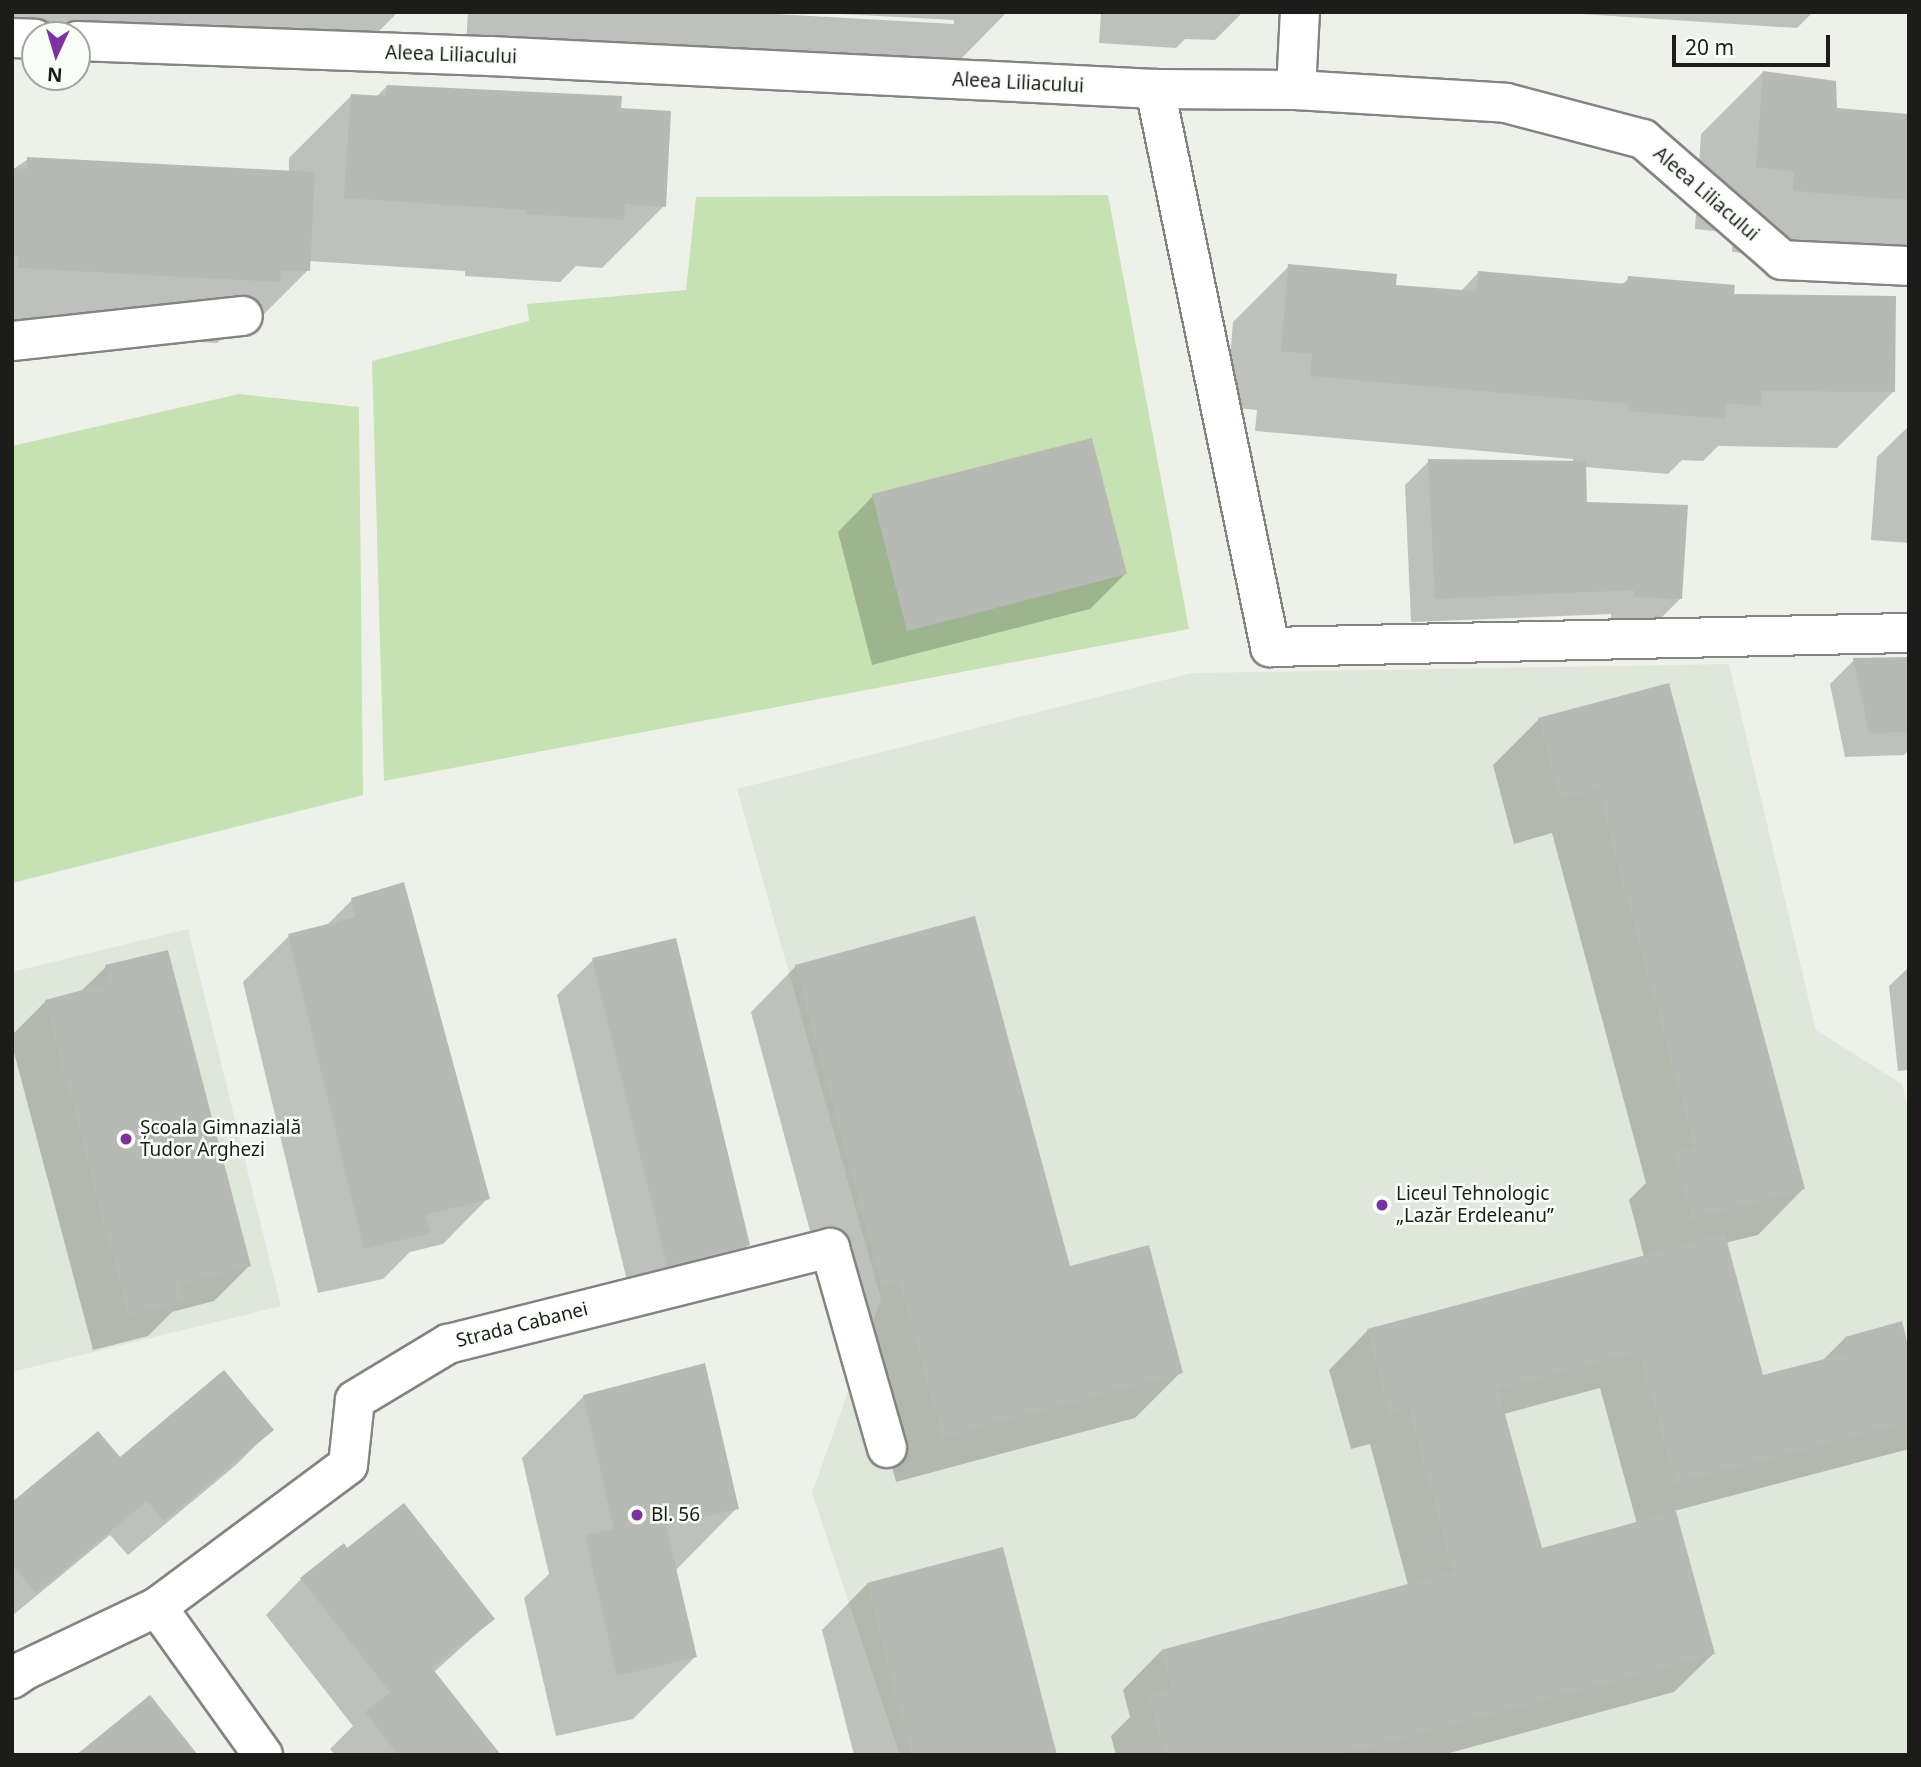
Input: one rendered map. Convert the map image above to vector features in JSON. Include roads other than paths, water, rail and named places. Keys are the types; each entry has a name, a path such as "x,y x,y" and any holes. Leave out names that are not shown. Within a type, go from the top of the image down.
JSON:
{"street":[{"path":"1296,90 1300,12"},
{"name":"Aleea Liliacului","path":"91,42 491,56 1155,89 1296,90 1506,103 1643,139 1782,260 1909,266"},
{"path":"1155,89 1270,647 1909,633"},
{"path":"12,341 243,316"},
{"name":"Strada Cabanei","path":"16,1668 157,1607 348,1465 355,1400 447,1344 830,1248 887,1448"},
{"path":"157,1607 263,1755"}],"place":[{"name":"Școala Gimnazială Tudor Arghezi","path":"126,1139"},
{"name":"Liceul Tehnologic „Lazăr Erdeleanu”","path":"1382,1205"},
{"name":"Bl. 56","path":"637,1515"}]}
